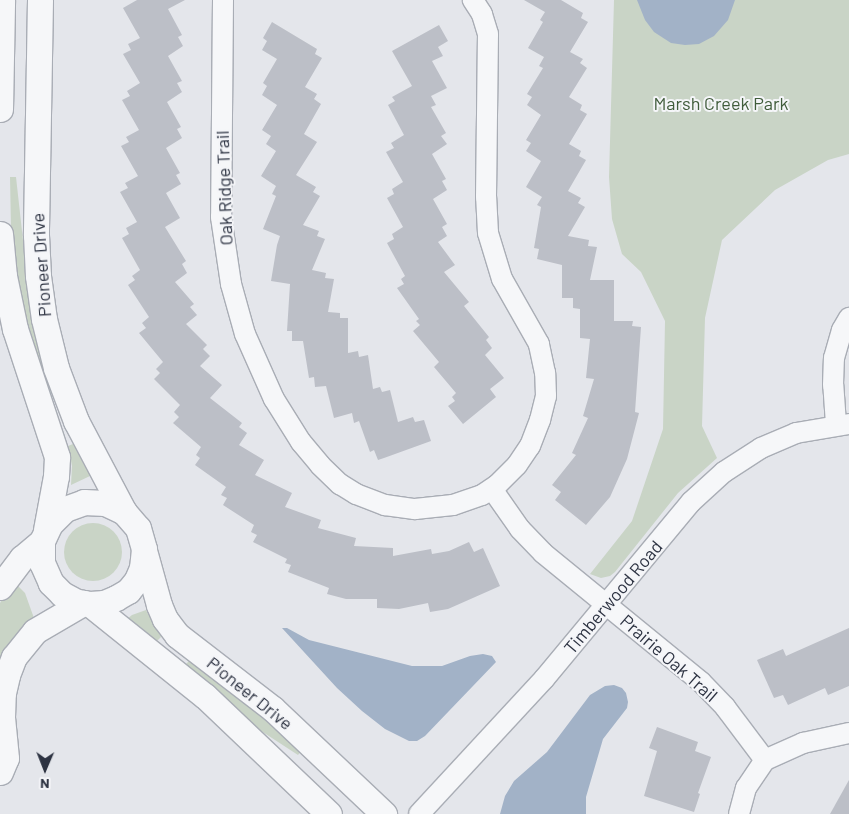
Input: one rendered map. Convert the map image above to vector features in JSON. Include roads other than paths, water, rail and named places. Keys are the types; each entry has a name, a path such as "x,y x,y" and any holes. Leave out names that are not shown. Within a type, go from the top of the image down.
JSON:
{"street":[{"path":"0,109 2,0"},
{"name":"Pioneer Drive","path":"40,0 36,235 42,310 56,368 69,406 90,451 124,512"},
{"name":"Oak Ridge Trail","path":"223,0 221,196 225,252 240,317 257,364 274,399 301,442 320,465 340,484 366,498 394,507 426,509 463,502 492,489 517,465 530,446 544,409 546,379 539,344 502,279 488,233 486,205 488,34 482,14 473,0"},
{"name":"Pioneer Drive","path":"0,234 6,283 18,343 57,457 56,476 44,536"},
{"name":"Timberwood Road","path":"419,814 544,679 691,502 724,472 761,448 787,437 843,424 833,385 834,358 842,330 849,318"},
{"path":"492,489 533,544 607,605"},
{"path":"0,587 18,563 44,536 59,514 77,504 91,501 105,502 124,512 141,533 145,554 140,574 128,591 110,601 86,604 35,631 23,643 14,657 4,683 2,717 6,758 0,772"},
{"path":"44,536 42,563 51,583 62,594 86,604"},
{"name":"Pioneer Drive","path":"145,554 159,605 165,619 177,635 273,709 384,814"},
{"name":"Pioneer Drive","path":"86,604 205,696 329,814"},
{"name":"Prairie Oak Trail","path":"607,605 701,682 725,707 765,760"},
{"path":"739,814 746,788 765,760 803,743 849,733"}],"water":[{"path":"637,0 735,0 728,20 714,36 699,44 685,45 671,43 654,32 645,20"},
{"path":"282,628 287,628 309,640 412,666 442,666 470,656 483,654 492,656 496,662 425,736 417,741 409,741 385,729 362,711 337,688"},
{"path":"614,685 622,688 626,693 627,708 603,739 586,797 586,814 500,814 505,796 514,781 547,752 590,695 605,686"}],"park label":[{"name":"Marsh Creek Park","path":"721,103"}]}
